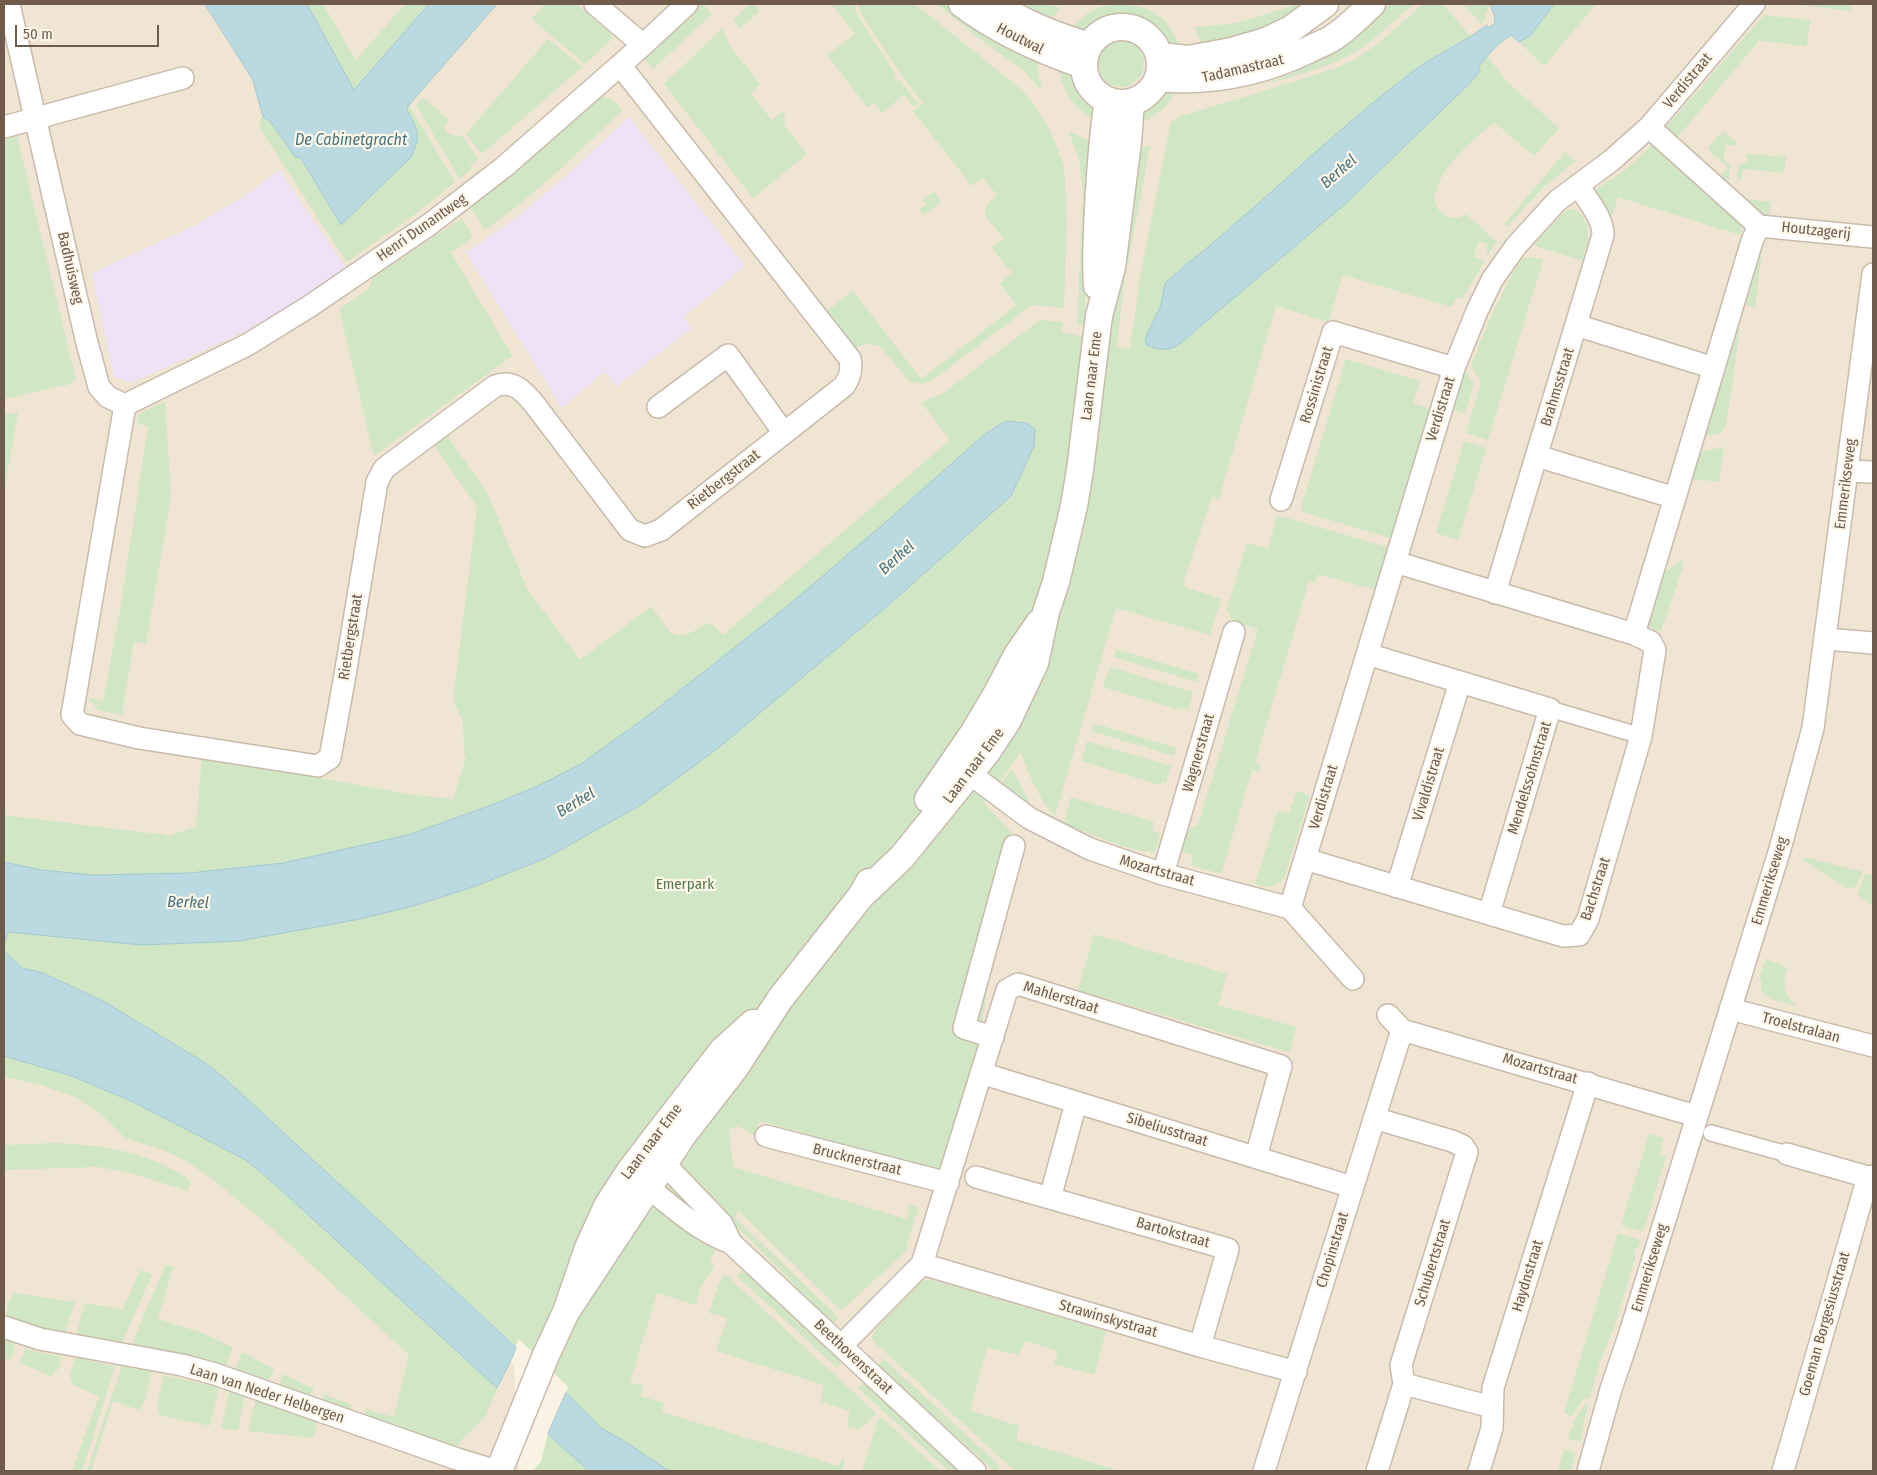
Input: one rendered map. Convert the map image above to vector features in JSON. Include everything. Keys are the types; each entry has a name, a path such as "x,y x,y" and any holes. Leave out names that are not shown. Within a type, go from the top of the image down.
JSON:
{"street":[{"name":"Badhuisweg","path":"9,4 86,339 99,387 108,398 125,405"},
{"path":"595,4 643,45"},
{"name":"Henri Dunantweg","path":"125,405 247,345 310,306 430,224 504,167 687,4"},
{"name":"Houtwal","path":"962,4 1001,30 1033,47 1086,55"},
{"name":"Houtwal","path":"995,4 1012,16 1086,55"},
{"name":"Tadamastraat","path":"1158,67 1232,51 1266,41 1291,29 1325,4"},
{"name":"Tadamastraat","path":"1158,67 1186,80 1210,79 1265,67 1290,59 1334,37 1372,4"},
{"name":"Verdistraat","path":"1290,908 1454,368 1492,280 1511,253 1557,201 1612,160 1649,127 1754,4"},
{"path":"1116,27 1128,27 1148,37 1155,46 1158,67 1147,93 1120,101 1098,95 1090,87 1085,77 1086,55 1096,37 1116,27"},
{"name":"Rietbergstraat","path":"125,405 72,715 80,724 139,738 318,766 330,758 377,482 379,476 389,465 488,392 502,384 509,384 520,388 535,405 630,530 645,536 661,530 844,386 851,372 850,359 620,64"},
{"path":"4,126 183,78"},
{"name":"Laan naar Eme","path":"498,1471 566,1312 638,1179 656,1155 683,1135 735,1068 780,999 861,896 902,857 962,768 998,737 1022,694 1035,663 1046,612 1061,564 1074,506 1099,316 1095,265 1103,129 1120,101"},
{"path":"1395,562 1634,634 1752,241 1759,226 1649,127"},
{"name":"Brahmsstraat","path":"1495,593 1603,235 1603,228 1598,217 1578,185"},
{"name":"Houtzagerij","path":"1759,226 1873,237"},
{"name":"Emmerikseweg","path":"1588,1471 1611,1390 1780,849 1799,786 1813,728 1873,274"},
{"path":"1576,325 1714,368"},
{"name":"Rossinistraat","path":"1281,500 1333,332 1454,368"},
{"path":"658,407 728,355 784,433"},
{"path":"1537,456 1675,498"},
{"path":"1848,472 1873,472"},
{"name":"Wagnerstraat","path":"1163,874 1234,632"},
{"name":"Bachstraat","path":"1305,859 1563,936 1579,935 1588,919 1641,736 1655,650 1651,642 1634,634"},
{"path":"1826,639 1873,643"},
{"name":"Mendelssohnstraat","path":"1367,654 1550,709 1488,914"},
{"name":"Vivaldistraat","path":"1398,887 1460,682"},
{"path":"1550,709 1641,736"},
{"name":"Mozartstraat","path":"962,768 1029,818 1058,834 1108,856 1163,874 1290,908"},
{"path":"841,1346 922,1264 993,1037 964,1028 1014,846"},
{"path":"1290,908 1353,979"},
{"name":"Mahlerstraat","path":"993,1037 1007,990 1018,984 1281,1066 1256,1157"},
{"name":"Troelstralaan","path":"1730,1009 1873,1046"},
{"name":"Mozartstraat","path":"1395,1022 1696,1116"},
{"name":"Chopinstraat","path":"1264,1471 1374,1118 1395,1022"},
{"name":"Sibeliusstraat","path":"981,1073 1352,1187"},
{"name":"Haydnstraat","path":"1479,1471 1492,1428 1493,1388 1588,1083"},
{"path":"1050,1198 1076,1103"},
{"name":"Schubertstraat","path":"1374,1118 1464,1146 1467,1152 1402,1365 1404,1384 1377,1471"},
{"path":"1711,1133 1871,1176"},
{"name":"Brucknerstraat","path":"766,1136 948,1183"},
{"name":"Beethovenstraat","path":"656,1155 722,1224 731,1243 975,1471"},
{"name":"Goeman Borgesiusstraat","path":"1783,1471 1871,1176"},
{"name":"Bartokstraat","path":"976,1177 1228,1249 1200,1346"},
{"name":"Beethovenstraat","path":"638,1179 683,1216 713,1236 731,1243"},
{"name":"Strawinskystraat","path":"922,1264 1200,1346 1296,1372"},
{"name":"Laan van Neder Helbergen","path":"4,1327 40,1339 182,1365 215,1374 457,1459 498,1471"},
{"path":"1404,1384 1492,1407"}],"shaded area":[{"path":"4,4 1873,4 1873,1471 688,1471 532,1319 617,743 378,843 119,865 4,827"},
{"path":"629,117 745,266 684,317 692,328 616,387 605,371 562,408 466,253 516,218 567,175"},
{"path":"279,170 346,268 266,322 131,383 114,377 92,273 196,225 245,196"},
{"path":"4,1057 183,1120 514,1364 519,1471 4,1471"}],"green space":[{"path":"307,4 323,4 356,60 405,4 429,4 354,90"},
{"path":"545,4 576,4 611,34 612,39 585,64 532,19"},
{"path":"696,4 703,4 712,14 653,69 642,57"},
{"path":"749,4 754,4 760,11 739,29 734,19"},
{"path":"831,4 854,4 857,15 896,75 894,77 897,82 900,80 918,104 913,107 904,95 882,113 874,103 868,108 827,55 855,34"},
{"path":"857,4 915,4 1022,90 1050,130 1064,165 1067,219 1064,308 1032,305 930,382 923,384 910,382 880,346 866,344 852,349 824,313 853,291 921,379 1017,305 1000,284 1012,273 992,248 1004,238 988,219 985,211 987,205 997,195 983,178 972,186 913,111 923,103 879,42"},
{"path":"936,4 954,4 1038,56 1038,76 1042,86 1039,88 1024,71"},
{"path":"1005,4 1051,4 1060,8 1050,21"},
{"path":"1112,4 1135,6 1154,13 1162,18 1180,46 1167,46 1149,26 1130,18 1106,19 1086,30 1069,32 1078,21 1088,14"},
{"path":"1297,4 1315,4 1293,21 1203,50 1195,27 1248,20"},
{"path":"1390,4 1414,4 1370,42 1344,58 1316,69 1258,86 1293,72 1334,48 1381,13"},
{"name":"Emerpark","path":"1423,4 1443,4 1471,37 1440,53 1417,69 1316,152 1229,230 1165,282 1161,305 1145,339 1148,345 1162,349 1177,346 1345,204 1471,82 1480,71 1478,68 1487,55 1505,80 1559,128 1534,156 1495,123 1462,151 1440,180 1435,193 1436,205 1445,215 1453,218 1466,214 1497,242 1488,254 1486,253 1488,244 1478,242 1474,257 1485,260 1462,299 1457,297 1452,307 1343,275 1328,322 1276,306 1219,498 1212,497 1184,581 1183,586 1221,599 1210,635 1116,608 1055,816 1045,804 1035,786 1021,752 984,803 1011,832 1007,842 980,1041 940,1171 760,1121 754,1135 738,1126 729,1130 733,1167 906,1219 910,1205 918,1208 905,1252 841,1311 738,1210 735,1217 838,1317 833,1323 732,1222 710,1261 714,1265 700,1289 696,1305 657,1293 630,1382 643,1386 641,1396 664,1403 662,1412 839,1466 842,1459 845,1460 842,1471 533,1471 541,1461 548,1434 552,1438 571,1398 566,1393 568,1387 519,1339 516,1346 207,1064 102,1001 43,973 22,968 4,951 4,815 166,835 167,837 196,826 202,755 254,763 324,779 416,795 453,799 466,758 464,753 463,720 453,702 477,507 432,442 445,433 488,494 527,589 580,660 652,606 664,624 674,634 680,636 687,635 706,623 713,625 723,635 950,440 921,402 942,394 1040,320 1063,322 1060,331 1110,344 1132,147 1150,147 1124,284 1117,346 1130,349 1141,272 1171,122 1178,117 1293,82 1352,61 1378,44"},
{"path":"1463,4 1490,4 1482,25"},
{"path":"1554,4 1596,4 1544,66 1519,42 1530,36"},
{"path":"1792,4 1851,4 1850,11"},
{"path":"1764,15 1810,20 1807,46 1759,41 1676,139 1666,127"},
{"path":"722,29 732,49 760,84 750,93 772,120 782,112 785,115 784,125 807,154 753,198 664,84"},
{"path":"548,39 582,67 482,154 466,134"},
{"path":"1117,41 1125,41 1134,45 1140,51 1144,64 1140,77 1134,83 1125,87 1117,87 1108,83 1102,77 1098,68 1098,60 1102,51 1108,45"},
{"path":"1059,69 1072,75 1089,102 1095,120 1075,105 1063,85"},
{"path":"1178,87 1172,99 1163,109 1140,123 1141,111 1152,99"},
{"path":"603,96 614,101 622,110 539,188 485,230 470,207 563,131 598,97"},
{"path":"423,97 449,120 445,125 446,131 449,134 461,135 478,158 470,165 472,168 460,179 416,105"},
{"path":"409,105 455,182 418,212 347,262 264,135 259,126 261,119 263,117 270,121 296,158 300,157 341,224 411,156 410,116 407,110"},
{"path":"1069,131 1094,143 1084,325 1077,325 1083,191 1079,159"},
{"path":"1723,131 1737,143 1737,146 1725,145 1724,160 1730,166 1729,180 1721,179 1720,177 1728,167 1707,149"},
{"path":"4,132 16,132 76,380 67,385 4,399"},
{"path":"1653,144 1740,222 1742,230 1740,235 1618,197 1611,220 1595,194 1595,190 1625,170"},
{"path":"1565,152 1576,161 1544,187 1507,227 1504,224"},
{"path":"1747,154 1786,157 1784,173 1743,169 1741,181 1737,180 1738,166 1746,162"},
{"path":"934,192 941,202 924,215 919,209 926,204 923,200"},
{"path":"1746,199 1771,202 1769,220 1763,218"},
{"path":"1570,209 1578,211 1588,230 1588,241 1582,261 1533,245 1564,212"},
{"path":"462,218 473,237 451,252 512,356 374,456 339,309 368,289 373,278"},
{"path":"1759,249 1762,251 1755,308 1741,303"},
{"path":"1530,257 1543,260 1488,440 1466,433 1481,382 1471,366 1507,284 1523,258"},
{"path":"1735,324 1740,329 1726,426 1719,434 1701,437"},
{"path":"1346,359 1420,381 1413,403 1432,409 1393,539 1300,511"},
{"path":"1464,368 1474,384 1465,413 1451,409"},
{"path":"165,401 171,496 146,644 134,642 122,715 98,710 88,697 103,701 120,611 148,426 137,424 139,414"},
{"path":"18,412 4,494 4,415"},
{"path":"1464,441 1486,448 1458,540 1436,533"},
{"path":"1724,447 1719,481 1688,480 1696,453"},
{"path":"1277,515 1391,548 1375,590 1318,574 1315,583 1309,581 1255,762 1261,764 1258,771 1252,770 1221,874 1190,865 1194,855 1178,850 1182,833 1198,825 1258,629 1233,621 1227,609 1247,543 1268,549"},
{"path":"1682,560 1683,566 1661,631 1658,630 1657,633 1647,622 1661,574"},
{"path":"1116,649 1199,674 1197,682 1114,657"},
{"path":"1110,667 1193,692 1188,710 1180,707 1179,710 1103,687"},
{"path":"1093,723 1177,748 1174,756 1091,731"},
{"path":"1087,741 1171,766 1166,783 1162,782 1160,785 1081,761"},
{"path":"1012,769 1031,805 1029,807 1001,783"},
{"path":"1297,791 1310,796 1284,878 1278,884 1271,886 1255,884 1278,811 1289,814"},
{"path":"1071,797 1154,822 1152,831 1160,833 1155,851 1149,852 1126,847 1065,823"},
{"path":"1804,857 1863,872 1856,887 1846,888 1803,860"},
{"path":"1865,875 1873,875 1873,905 1857,895"},
{"path":"1094,934 1227,974 1218,1005 1297,1027 1289,1052 1078,990"},
{"path":"1766,959 1788,968 1784,984 1785,989 1789,998 1797,1006 1772,999 1763,993 1761,988 1762,981 1759,980"},
{"path":"4,1056 72,1076 133,1102 246,1160 278,1187 497,1388 486,1416 461,1440 455,1451 364,1416 366,1409 394,1417 409,1355 274,1230 211,1178 186,1161 165,1151 125,1138 102,1115 75,1097 38,1084 4,1077"},
{"path":"1649,1134 1664,1138 1659,1154 1666,1157 1643,1232 1621,1225"},
{"path":"55,1143 109,1148 160,1163 191,1181 188,1191 128,1172 98,1167 4,1170 4,1145"},
{"path":"1618,1233 1641,1240 1633,1254 1636,1255 1614,1328 1600,1362 1590,1398 1582,1400 1572,1416 1564,1413"},
{"path":"165,1266 173,1267 158,1319 202,1333 233,1347 225,1367 133,1346 133,1341"},
{"path":"140,1270 152,1274 121,1345 75,1337 85,1303 123,1310"},
{"path":"743,1270 842,1362 837,1368 737,1276"},
{"path":"725,1274 876,1413 866,1424 860,1428 847,1426 850,1411 820,1401 824,1385 716,1351 727,1318 709,1313 718,1286"},
{"path":"923,1280 932,1280 1106,1331 1094,1375 1054,1364 1058,1351 1025,1341 1019,1355 987,1348 970,1410 1019,1426 1017,1440 1121,1471 1015,1471 873,1341 872,1337 875,1330"},
{"path":"15,1293 75,1302 62,1337 5,1317 9,1301"},
{"path":"10,1338 15,1341 15,1345 10,1360 4,1358 4,1339"},
{"path":"25,1349 62,1357 59,1368 51,1376 20,1363"},
{"path":"242,1352 274,1369 266,1383 235,1371"},
{"path":"81,1355 85,1360 115,1366 82,1471 72,1471 99,1396 73,1385 70,1375 76,1356"},
{"path":"884,1359 999,1465 998,1471 994,1471 878,1365"},
{"path":"124,1366 135,1369 145,1366 152,1370 144,1403 139,1410 113,1401 91,1471 87,1471 121,1368"},
{"path":"283,1374 314,1389 310,1397 279,1387"},
{"path":"164,1375 207,1385 214,1381 219,1386 210,1426 159,1415 157,1406"},
{"path":"864,1382 961,1471 949,1471 858,1388"},
{"path":"230,1390 245,1395 238,1430 221,1428"},
{"path":"324,1394 352,1405 349,1412 321,1401"},
{"path":"256,1397 262,1397 265,1404 317,1422 313,1438 248,1431"},
{"path":"1588,1403 1580,1442 1568,1439 1576,1416"},
{"path":"881,1417 940,1471 862,1471 878,1420"},
{"path":"1564,1449 1576,1453 1571,1471 1558,1471"}],"water":[{"name":"De Cabinetgracht","path":"205,4 307,4 354,90 429,4 497,4 408,106 407,110 417,132 416,143 411,157 341,225 300,157 296,158 270,121 263,117 253,80"},
{"name":"Berkel","path":"1490,4 1554,4 1530,36 1519,42 1511,35 1497,46 1478,68 1480,71 1471,82 1345,204 1177,346 1162,349 1147,345 1145,339 1161,305 1165,283 1344,127 1416,69 1487,25 1489,28 1495,23 1495,17"},
{"name":"Berkel","path":"1006,421 1026,423 1035,429 1034,446 1011,496 892,602 717,749 639,806 546,858 473,887 413,906 355,920 239,941 142,945 8,932 4,944 4,862 41,870 94,875 190,873 283,863 408,835 489,806 540,785 581,764 649,715 790,604 984,435"},
{"path":"4,951 22,968 43,973 103,1001 207,1064 222,1076 516,1347 497,1388 278,1187 246,1160 133,1102 72,1076 4,1056"},
{"path":"566,1393 601,1428 669,1471 589,1471 548,1434"}]}
